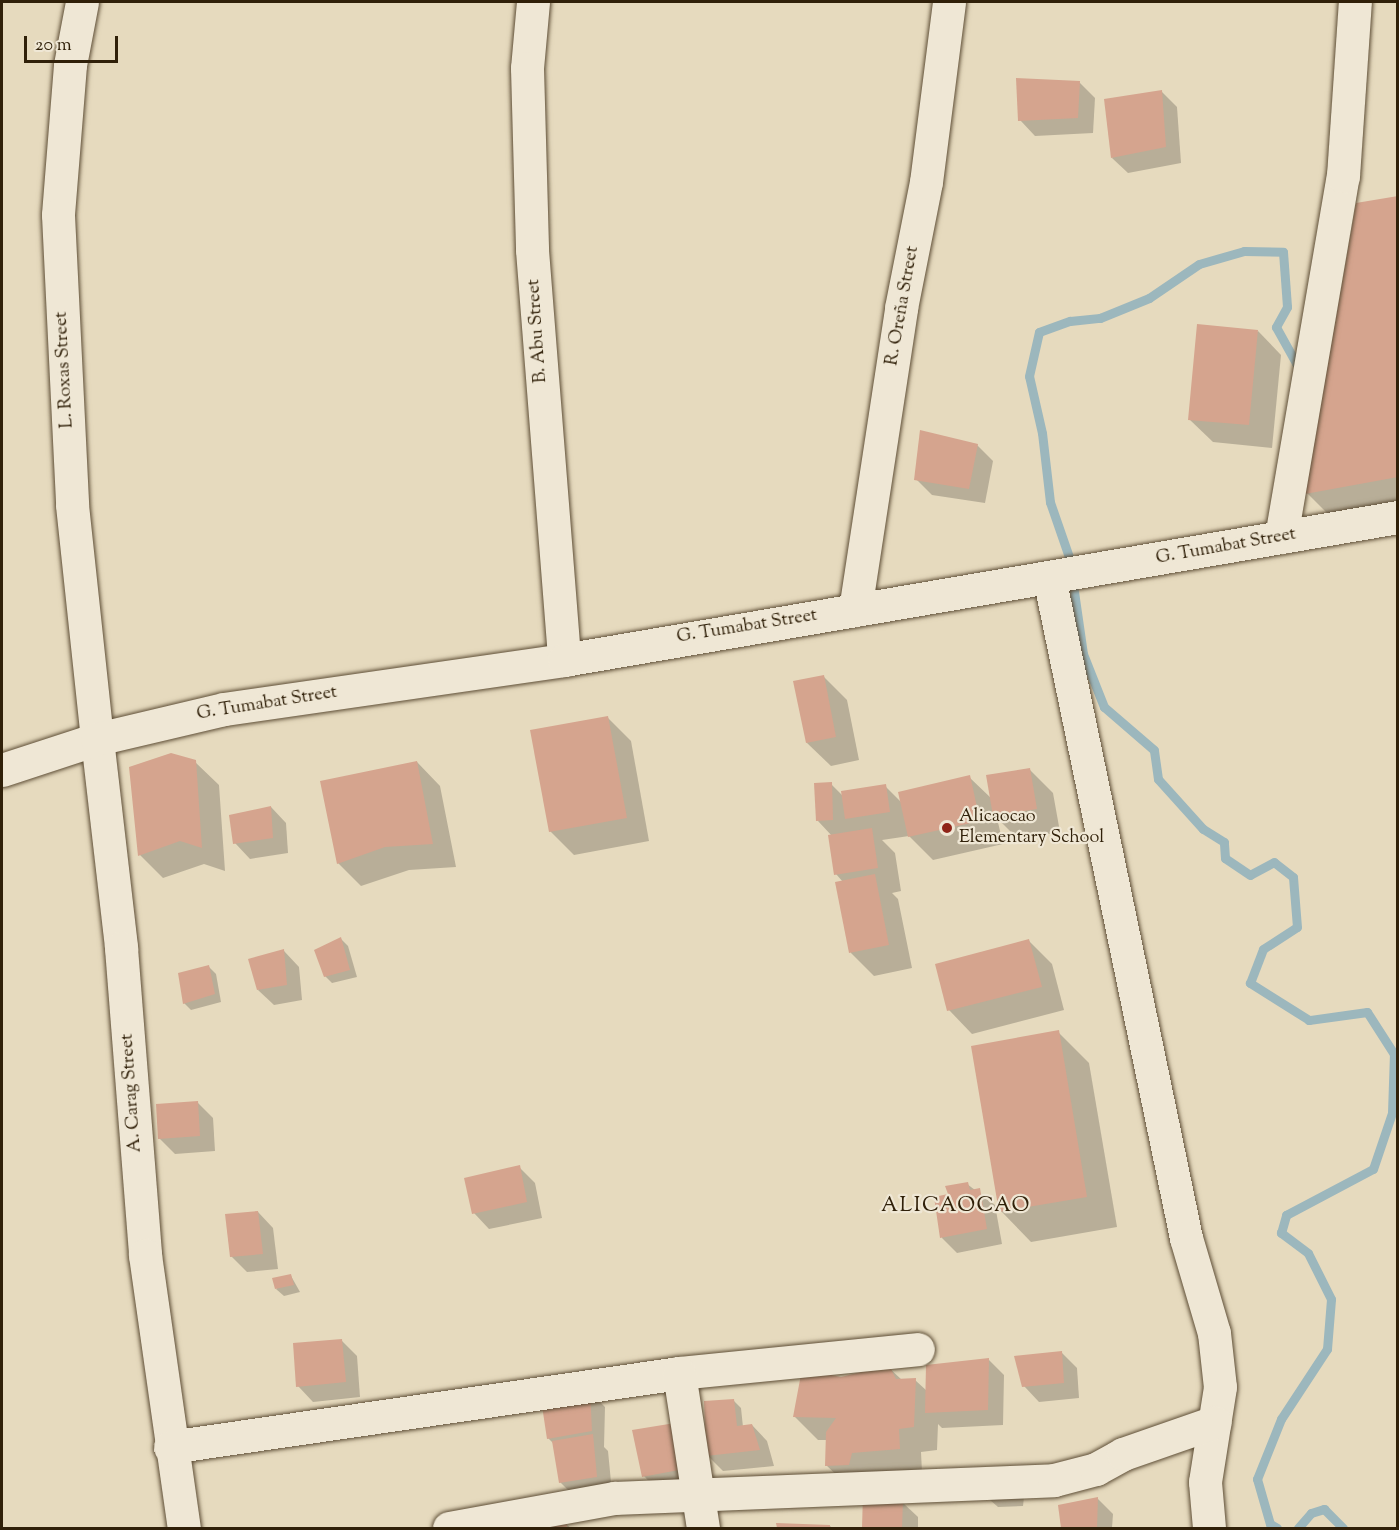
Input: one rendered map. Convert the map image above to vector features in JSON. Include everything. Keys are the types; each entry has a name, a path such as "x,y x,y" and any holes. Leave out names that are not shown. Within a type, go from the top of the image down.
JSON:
{"street":[{"name":"L. Roxas Street","path":"82,2 70,65 58,215 72,505 97,739"},
{"name":"B. Abu Street","path":"533,2 527,68 532,250 564,660"},
{"name":"R. Oreña Street","path":"855,610 901,308 927,182 949,2"},
{"path":"1281,537 1309,390 1343,176 1355,2"},
{"name":"G. Tumabat Street","path":"2,770 97,739 224,709 564,660 1398,517"},
{"path":"1050,577 1186,1238 1215,1333 1220,1387 1205,1482 1209,1528"},
{"name":"A. Carag Street","path":"97,739 121,948 145,1255 170,1447 184,1528"},
{"path":"170,1447 679,1373 918,1349"},
{"path":"679,1373 702,1528"},
{"path":"449,1528 614,1498 1054,1480 1096,1469 1123,1454 1215,1422"}],"building":[{"path":"1016,78 1080,81 1078,118 1018,121"},
{"path":"1162,90 1166,147 1111,158 1104,99"},
{"path":"1398,196 1398,477 1305,494 1356,203"},
{"path":"1197,324 1258,330 1249,425 1188,420"},
{"path":"920,430 978,444 969,489 914,480"},
{"path":"824,675 836,737 806,743 793,681"},
{"path":"608,716 627,818 549,832 530,730"},
{"path":"171,753 196,760 202,848 180,841 138,856 129,767"},
{"path":"417,761 433,844 385,847 337,864 320,781"},
{"path":"1030,768 1037,809 993,816 986,775"},
{"path":"970,775 980,821 908,837 898,792"},
{"path":"832,782 833,820 816,821 814,783"},
{"path":"886,784 890,812 845,819 841,791"},
{"path":"271,806 273,838 233,844 229,815"},
{"path":"872,828 878,868 834,875 828,835"},
{"path":"875,874 889,945 849,953 835,882"},
{"path":"341,937 350,970 324,977 314,950"},
{"path":"1029,939 1042,987 947,1011 935,964"},
{"path":"284,949 287,985 257,990 248,959"},
{"path":"209,965 215,994 183,1004 178,973"},
{"path":"1059,1030 1087,1197 999,1212 971,1046"},
{"path":"198,1101 200,1136 158,1139 156,1104"},
{"path":"520,1165 527,1202 472,1214 464,1178"},
{"path":"968,1182 970,1190 980,1188 987,1229 940,1238 934,1197 948,1194 945,1186"},
{"path":"258,1211 263,1254 230,1257 225,1214"},
{"path":"291,1274 294,1285 275,1289 272,1278"},
{"path":"342,1339 346,1382 296,1387 293,1343"},
{"path":"1062,1351 1064,1383 1022,1387 1014,1356"},
{"path":"989,1358 988,1410 925,1413 926,1365"},
{"path":"889,1365 896,1379 916,1378 914,1427 899,1429 900,1449 852,1453 849,1465 825,1466 826,1432 836,1418 793,1417 802,1369 841,1377"},
{"path":"590,1390 592,1431 547,1439 541,1399"},
{"path":"734,1399 737,1426 752,1424 760,1450 706,1456 704,1401"},
{"path":"675,1423 684,1469 642,1477 632,1430"},
{"path":"593,1434 597,1477 559,1483 552,1441"},
{"path":"863,1494 903,1500 902,1528 862,1528"},
{"path":"1098,1497 1097,1528 1061,1528 1058,1505"},
{"path":"567,1522 567,1528 538,1528"},
{"path":"776,1523 830,1525 830,1528 777,1528"}],"waterway":[{"path":"1277,1528 1270,1524 1257,1479 1281,1419 1327,1349 1331,1299 1308,1253 1281,1233 1286,1215 1373,1169 1392,1113 1394,1054 1367,1012 1309,1020 1250,983 1263,949 1297,927 1293,877 1274,862 1250,875 1225,858 1224,842 1203,829 1158,779 1154,750 1104,707 1083,654 1069,557 1050,502 1042,433 1029,376 1039,332 1070,321 1100,318 1149,298 1199,264 1244,251 1283,252 1287,307 1276,327 1296,363 1303,366"},
{"path":"1298,1528 1311,1513 1324,1509 1343,1528"}],"place":[{"name":"Alicaocao Elementary School","path":"947,828"}],"district":[{"name":"ALICAOCAO","path":"956,1206"}]}
